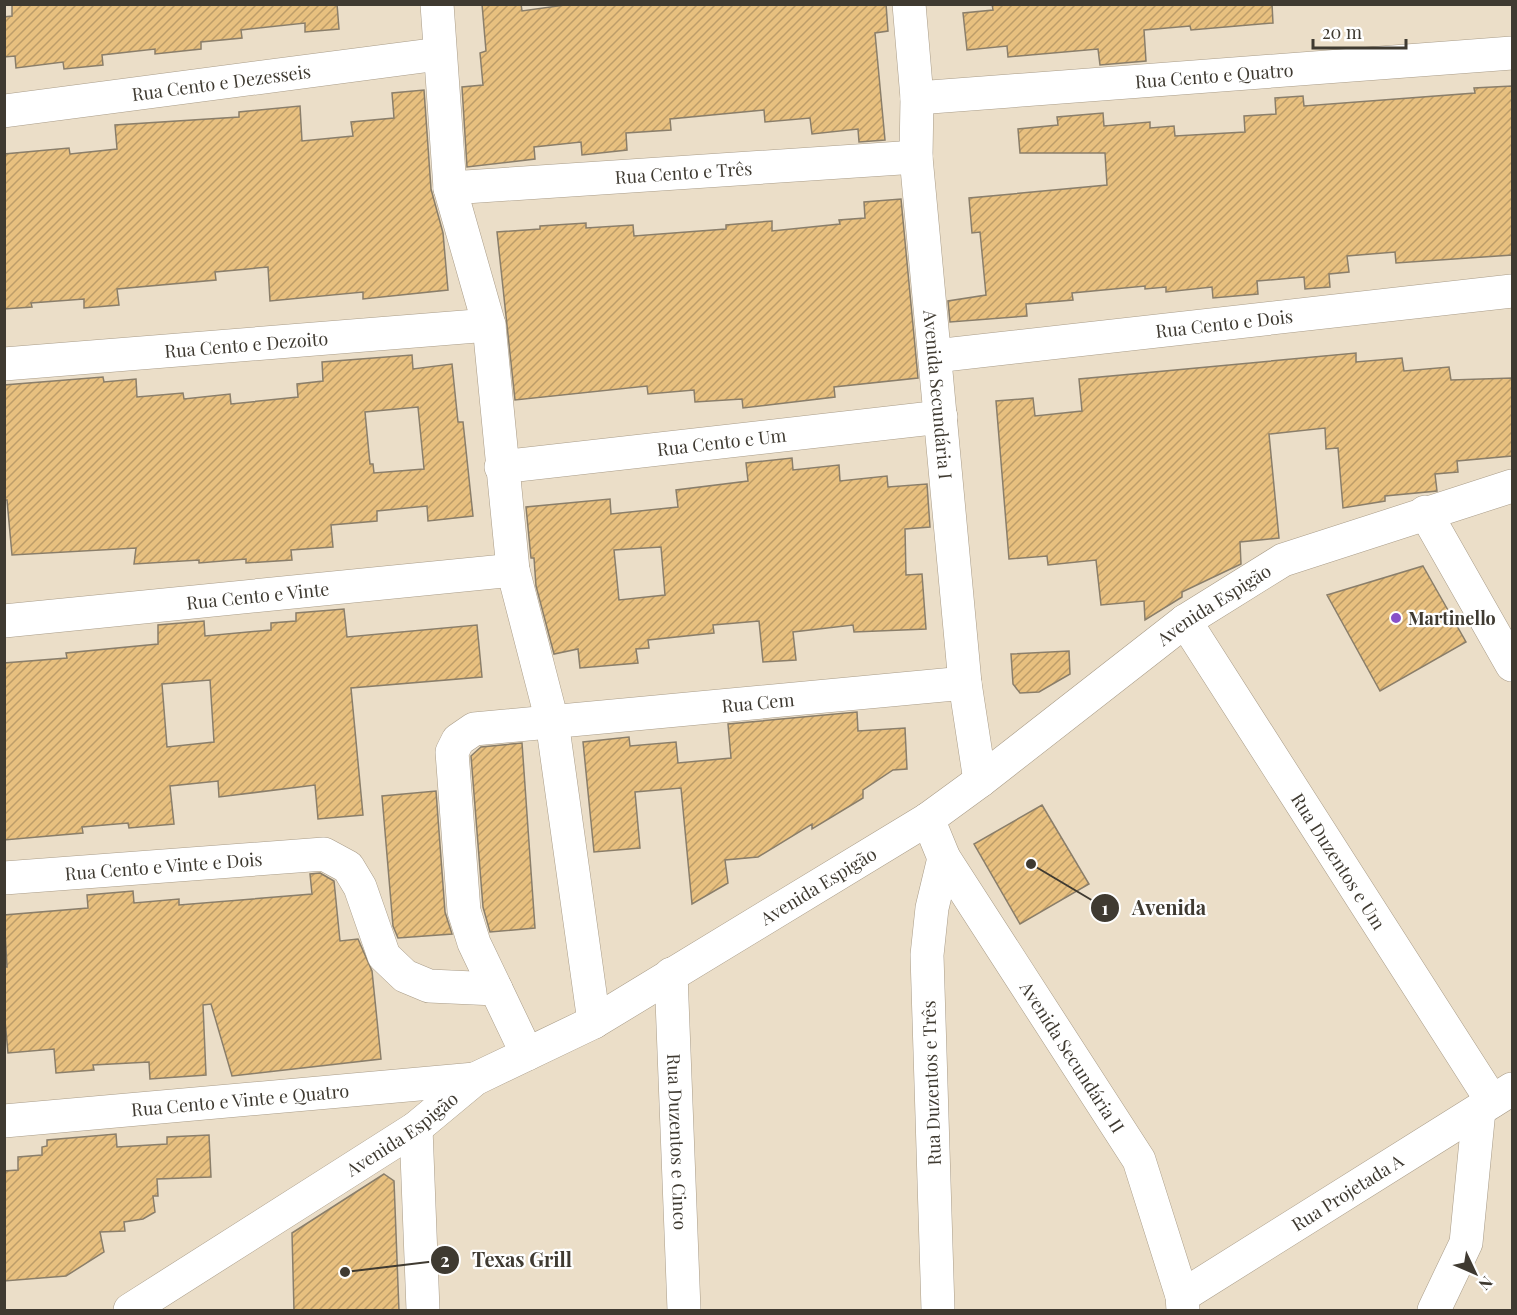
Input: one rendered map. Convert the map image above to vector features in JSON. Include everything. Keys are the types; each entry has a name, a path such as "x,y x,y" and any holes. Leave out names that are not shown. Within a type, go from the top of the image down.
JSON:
{"street":[{"path":"437,4 450,188 489,325 501,467 513,570 552,721 594,1022"},
{"name":"Avenida Secundária I","path":"909,4 917,98 916,157 965,683 980,781"},
{"name":"Rua Cento e Quatro","path":"917,98 1512,53"},
{"name":"Rua Cento e Dezesseis","path":"4,111 439,54"},
{"name":"Rua Cento e Três","path":"450,188 916,157"},
{"name":"Rua Cento e Dois","path":"935,356 1512,291"},
{"name":"Rua Cento e Dezoito","path":"4,364 489,325"},
{"name":"Rua Cento e Um","path":"501,467 941,417"},
{"name":"Avenida Espigão","path":"130,1311 170,1298 416,1128 475,1079 594,1022 928,819 1185,621 1283,560 1425,512 1512,486"},
{"path":"1425,512 1512,664"},
{"name":"Rua Cento e Vinte","path":"4,621 513,570"},
{"name":"Rua Duzentos e Um","path":"1185,621 1495,1100"},
{"name":"Rua Cem","path":"527,1054 474,943 464,911 452,752 458,740 474,729 965,683"},
{"name":"Avenida Secundária II","path":"928,819 944,858 1139,1160 1183,1303"},
{"name":"Rua Cento e Vinte e Dois","path":"4,878 324,854 348,867 360,887 384,956 405,976 429,986 496,989"},
{"name":"Rua Duzentos e Três","path":"938,1311 927,955 932,908 944,858"},
{"name":"Rua Duzentos e Cinco","path":"671,974 684,1311"},
{"name":"Rua Cento e Vinte e Quatro","path":"4,1121 475,1079"},
{"path":"1434,1311 1466,1243 1495,1100"},
{"name":"Rua Projetada A","path":"1183,1303 1495,1100"},
{"path":"416,1128 423,1311"}],"building":[{"path":"12,4 337,4 339,29 305,32 305,23 241,30 242,38 201,42 201,49 155,54 155,49 102,55 103,65 64,69 63,62 16,68 15,56 4,57 4,17 12,16"},
{"path":"482,4 521,4 522,11 572,4 886,4 888,31 875,33 885,140 859,142 858,129 812,134 810,118 765,122 764,110 670,119 671,130 626,133 627,150 582,155 581,142 534,147 535,159 467,167 462,87 483,85 480,53 486,51"},
{"path":"992,4 1272,4 1273,23 1191,30 1190,26 1144,30 1146,61 1100,65 1098,49 1008,57 1007,46 967,50 963,13 993,10"},
{"path":"1512,86 1512,255 1396,263 1395,252 1347,256 1349,272 1329,274 1330,287 1305,289 1304,277 1257,281 1258,294 1213,298 1212,287 1166,292 1166,287 1145,289 1145,286 1072,293 1073,300 1026,304 1027,316 950,322 948,301 986,295 980,232 972,233 969,198 1107,185 1105,153 1020,153 1018,129 1058,125 1057,117 1103,113 1104,126 1150,122 1150,128 1174,126 1175,136 1245,132 1244,116 1276,114 1275,98 1303,96 1304,106 1475,93 1474,88"},
{"path":"424,90 431,189 443,233 448,290 363,299 363,292 270,301 268,267 215,272 216,280 117,289 119,305 84,308 84,299 31,303 32,307 4,309 4,154 69,148 70,154 117,149 115,125 239,117 239,112 300,106 302,141 353,136 351,122 394,118 392,93"},
{"path":"901,199 918,378 834,387 835,397 743,408 742,399 695,402 694,390 648,394 647,386 515,400 497,232 586,223 586,228 633,225 634,236 726,229 726,225 772,221 772,231 840,224 839,220 865,218 864,202"},
{"path":"1356,353 1356,362 1402,358 1404,371 1449,367 1451,380 1512,378 1512,456 1457,461 1458,472 1435,474 1437,491 1385,496 1385,501 1343,508 1338,448 1326,449 1325,428 1269,434 1279,538 1240,542 1241,564 1182,592 1182,597 1145,620 1144,601 1101,605 1096,560 1048,565 1047,556 1009,559 996,401 1033,398 1035,416 1082,411 1079,379"},
{"path":"412,355 413,369 452,364 458,422 463,422 473,516 428,521 427,506 377,511 377,521 331,525 333,547 291,550 292,560 246,563 246,559 199,563 199,560 134,564 136,548 12,555 7,500 4,500 4,385 103,377 104,382 136,379 137,397 183,393 184,399 230,394 231,404 298,397 297,384 323,381 322,362","holes":["418,407 424,469 374,473 373,464 370,464 365,412"]},
{"path":"792,458 793,470 839,465 840,481 887,476 888,487 927,484 930,527 905,529 906,575 922,574 926,629 854,632 853,625 793,632 796,660 763,662 759,621 713,625 714,633 648,640 649,648 636,649 638,663 580,668 578,649 554,654 536,586 526,507 610,499 611,514 678,507 676,490 748,481 746,463","holes":["661,547 665,595 619,600 614,550"]},
{"name":"Martinello","path":"1423,566 1466,642 1380,691 1327,595"},
{"path":"344,609 347,637 477,625 482,677 351,688 363,815 318,819 315,785 219,797 218,781 170,786 174,824 129,828 128,823 82,827 83,833 4,840 4,663 67,658 66,653 158,644 158,625 204,621 205,636 271,630 271,623 296,621 296,613","holes":["210,680 214,742 167,747 162,684"]},
{"path":"1069,651 1070,674 1039,692 1020,693 1013,684 1011,654"},
{"path":"857,712 858,731 905,728 907,769 893,770 863,790 863,798 812,829 812,824 758,857 725,860 728,883 692,904 681,788 635,792 640,848 594,852 583,742 629,737 630,746 676,742 678,763 731,758 728,724"},
{"path":"522,743 535,928 490,932 483,907 471,756 481,747"},
{"path":"436,791 445,912 452,934 398,938 393,926 382,796"},
{"path":"1042,805 1089,884 1020,924 974,844"},
{"path":"320,873 334,881 340,941 358,939 372,971 381,1059 232,1076 211,1004 203,1005 206,1075 150,1079 149,1062 93,1065 94,1070 56,1073 54,1049 8,1053 4,1010 4,967 7,967 4,915 88,908 87,895 133,891 134,903 179,899 179,905 312,894 310,874"},
{"path":"116,1134 117,1147 167,1144 167,1137 209,1135 211,1177 157,1179 158,1196 153,1196 155,1212 143,1219 124,1222 125,1231 100,1232 104,1252 66,1276 4,1281 4,1171 18,1170 18,1157 42,1155 42,1147 47,1146 47,1140"},
{"path":"384,1174 394,1181 399,1311 294,1311 292,1233"}],"place":[{"name":"Martinello","path":"1396,618"},
{"name":"Avenida","path":"1031,864"},
{"name":"Texas Grill","path":"345,1272"}]}
